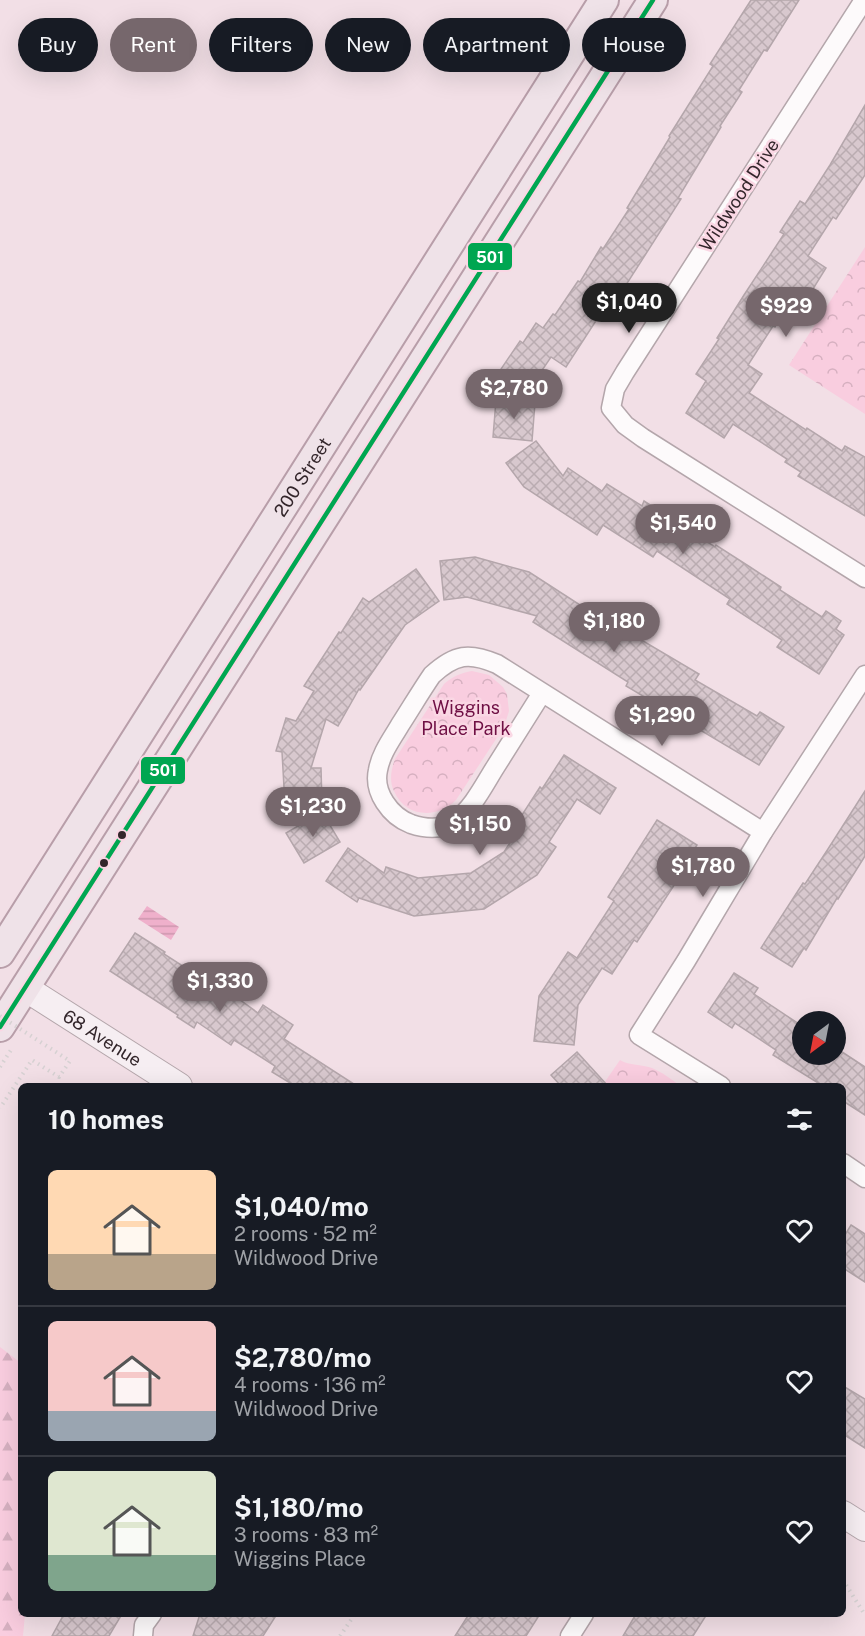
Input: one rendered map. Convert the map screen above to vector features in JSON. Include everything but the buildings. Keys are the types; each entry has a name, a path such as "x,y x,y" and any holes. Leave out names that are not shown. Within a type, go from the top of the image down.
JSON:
{"main road":[{"name":"200 Street","path":"0,953 604,0"},
{"path":"0,1027 653,0"}],"street":[{"name":"Wildwood Drive","path":"864,0 625,372 615,389 611,408 625,425 643,438 865,578"},
{"path":"542,693 478,796 462,815 446,826 430,828 412,825 391,810 381,794 377,777 379,764 386,748 432,675 454,659 475,656 497,664 763,832"},
{"path":"715,1083 639,1035 763,832 865,675"},
{"name":"68 Avenue","path":"25,988 174,1083"},
{"path":"846,1165 865,1178"},
{"path":"846,1517 865,1528"},
{"path":"143,1636 144,1625 150,1617"},
{"path":"570,1636 582,1617"}],"path":[{"path":"0,1016 70,1061 59,1077 32,1060 0,1108"},
{"path":"846,1585 865,1615"},
{"path":"340,1636 353,1617"}],"green space":[{"path":"865,247 865,414 789,365"},
{"name":"Wiggins Place Park","path":"472,671 489,675 503,687 507,694 509,711 504,727 456,800 449,806 431,813 414,811 399,800 392,787 391,775 395,759 444,684 457,675"},
{"path":"620,1060 652,1068 676,1083 604,1083"},
{"path":"0,1347 18,1361 18,1617 25,1617 23,1636 0,1636"}],"shaded area":[{"path":"147,906 179,927 171,940 138,919"}],"transit line":[{"name":"501","path":"0,1027 653,0"}]}
